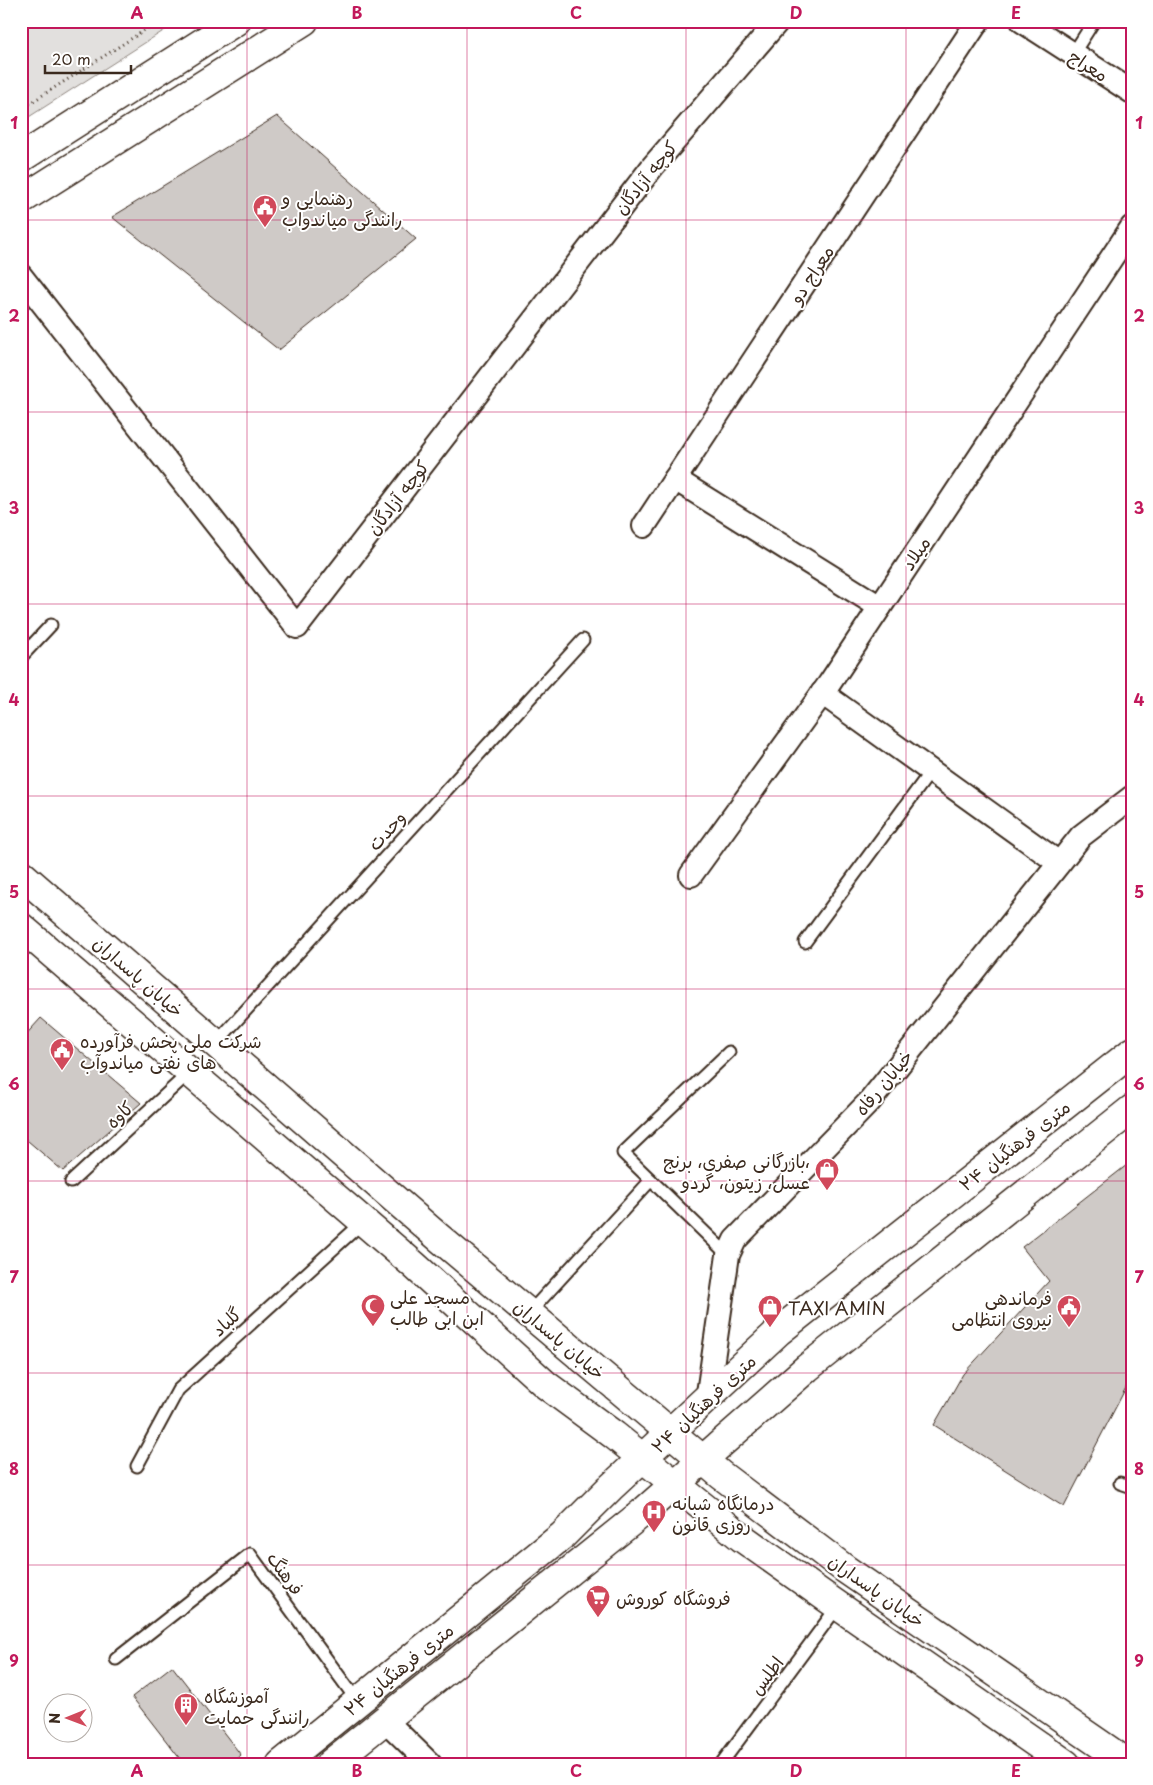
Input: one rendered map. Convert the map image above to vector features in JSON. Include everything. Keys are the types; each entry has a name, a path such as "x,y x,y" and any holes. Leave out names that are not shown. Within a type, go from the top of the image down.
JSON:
{"main road":[{"path":"21,158 236,21"},
{"path":"21,200 304,21"},
{"name":"خیابان پاسداران","path":"21,874 437,1236 761,1507 846,1569 1129,1764"},
{"name":"خیابان پاسداران","path":"21,927 363,1222 546,1385 643,1458 741,1537 1051,1757"},
{"name":"۲۴ متری فرهنگیان","path":"281,1764 563,1535 779,1332 1132,1052"},
{"name":"۲۴ متری فرهنگیان","path":"330,1764 635,1519 807,1368 1132,1109"}],"street":[{"name":"کوچه آزادگان","path":"21,276 297,627 653,166 778,21"},
{"name":"معراج دو","path":"644,526 978,21"},
{"name":"معراج","path":"1022,21 1132,92"},
{"name":"میلاد","path":"691,874 822,693 1132,227"},
{"path":"675,479 880,607"},
{"path":"822,693 1059,863"},
{"name":"خیابان رفاه","path":"707,1400 728,1255 735,1240 870,1101 1080,836 1132,797"},
{"path":"384,1720 430,1764"}],"lane":[{"path":"1073,54 1094,21"},
{"path":"21,656 51,625"},
{"name":"وحدت","path":"216,1043 583,640"},
{"path":"805,942 931,771"},
{"path":"728,1255 623,1153 729,1052"},
{"name":"کاوه","path":"71,1182 190,1072"},
{"path":"529,1313 651,1180"},
{"name":"گلباد","path":"137,1466 178,1390 363,1222"},
{"path":"1120,1483 1132,1487"},
{"name":"فرهنگ","path":"116,1659 250,1554 358,1702"},
{"name":"اطلس","path":"722,1764 838,1606"}],"path":[{"path":"21,109 159,21"}],"shaded area":[{"path":"21,21 179,21 21,122"}],"building":[{"name":"رهنمایی و رانندگی میاندواب","path":"277,116 416,239 279,350 112,217"},
{"name":"شرکت ملی پخش فرآورده های نفتی میاندوآب","path":"41,1018 141,1103 63,1171 21,1135 21,1040"},
{"name":"فرماندهی نیروی انتظامی","path":"1132,1161 1132,1376 1064,1507 934,1425 963,1374 1049,1281 1022,1247"},
{"name":"آموزشگاه رانندگی حمایت","path":"172,1666 241,1755 231,1764 184,1764 132,1697"}],"place":[{"name":"رهنمایی و رانندگی میاندواب","path":"265,228"},
{"name":"شرکت ملی پخش فرآورده های نفتی میاندوآب","path":"62,1071"},
{"name":"بازرگانی صفری، برنج، عسل، زیتون، گردو","path":"827,1191"},
{"name":"مسجد علی ابن ابی طالب","path":"373,1327"},
{"name":"TAXI AMIN","path":"770,1328"},
{"name":"فرماندهی نیروی انتظامی","path":"1069,1328"},
{"name":"درمانگاه شبانه روزی قانون","path":"654,1533"},
{"name":"فروشگاه کوروش","path":"598,1618"},
{"name":"آموزشگاه رانندگی حمایت","path":"186,1726"}]}
